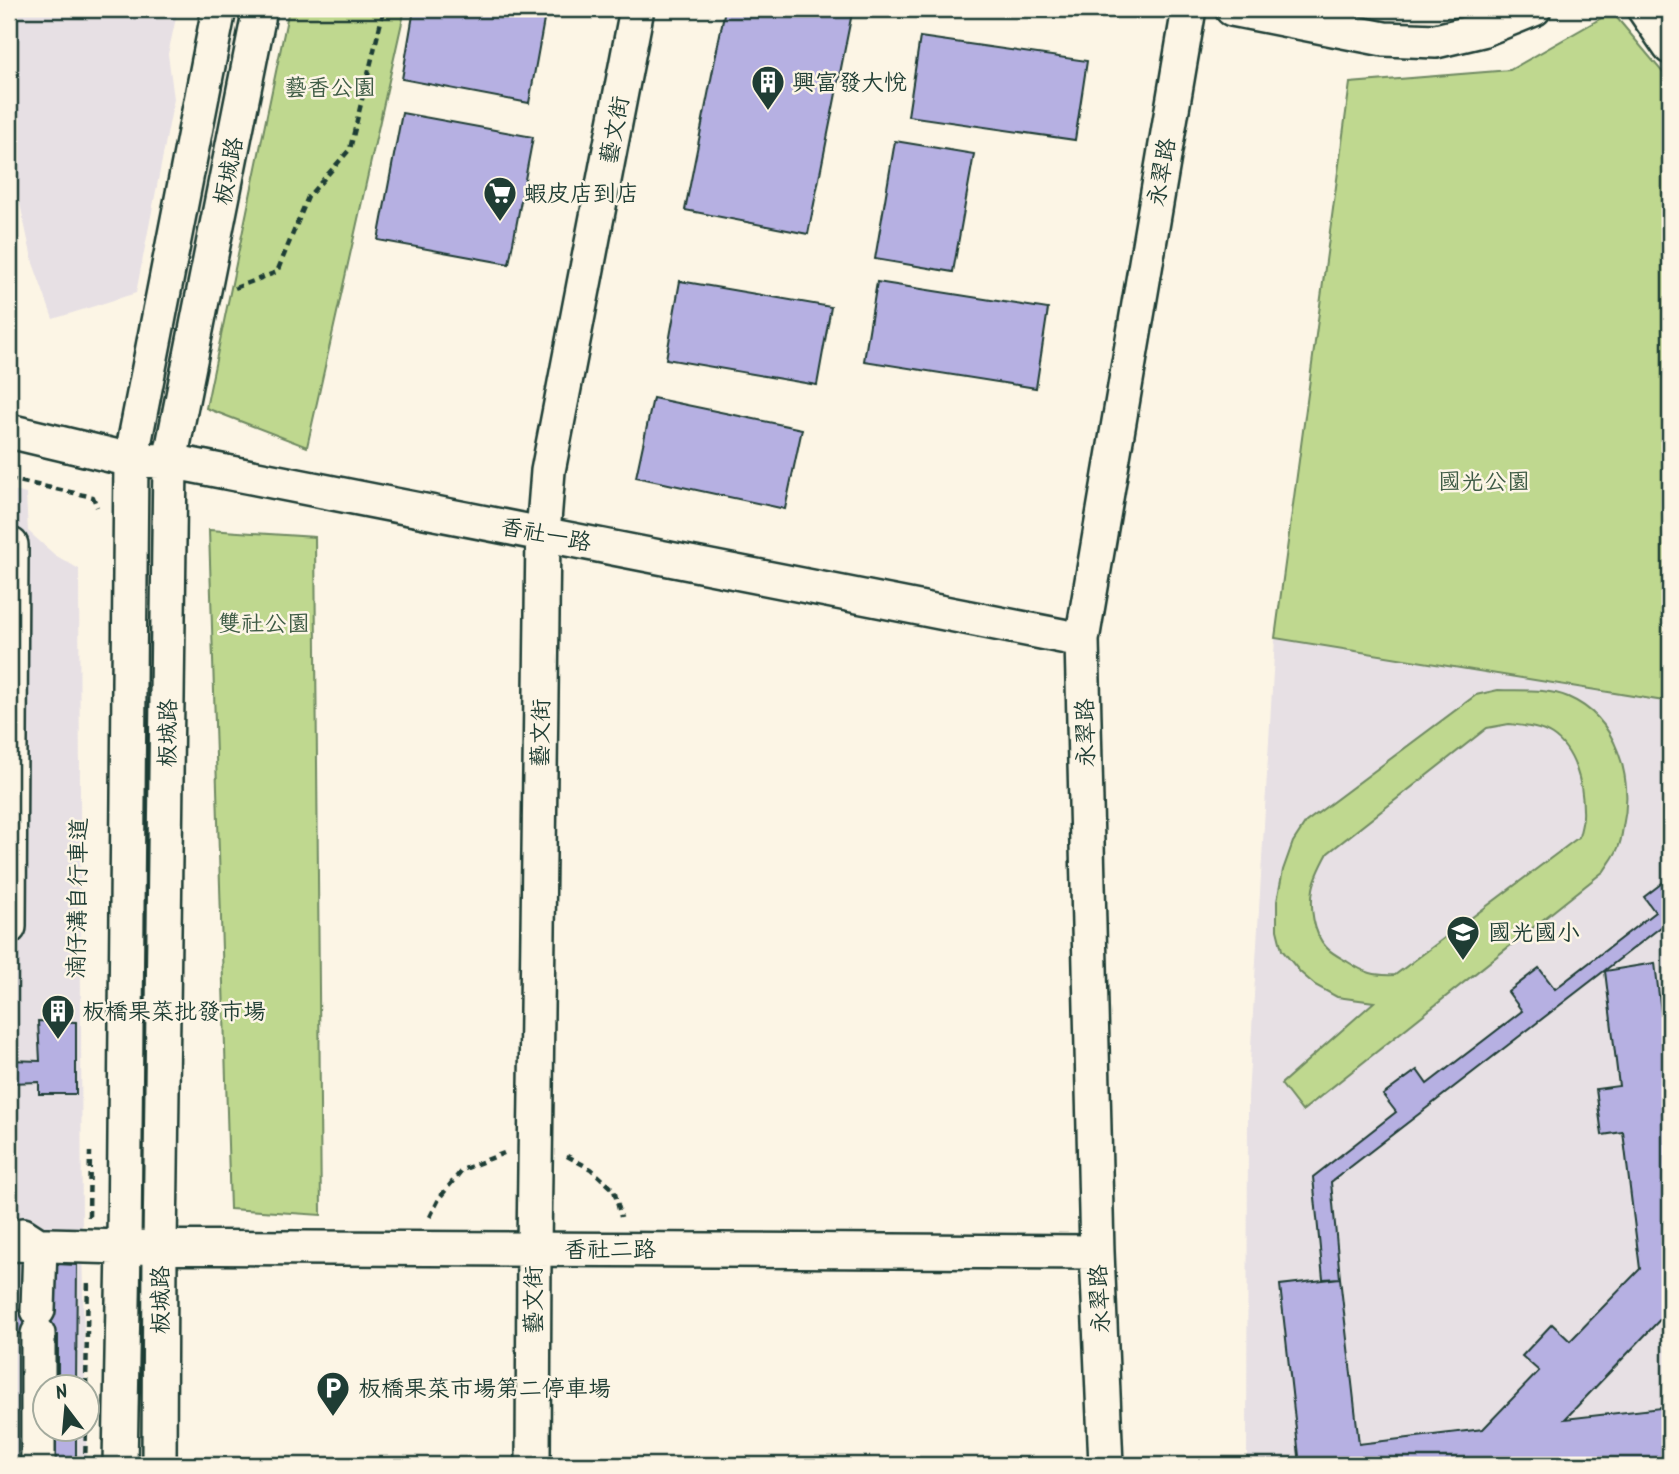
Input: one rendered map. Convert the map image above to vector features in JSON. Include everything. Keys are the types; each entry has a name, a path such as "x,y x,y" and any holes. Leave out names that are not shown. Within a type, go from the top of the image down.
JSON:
{"street":[{"name":"板城路","path":"120,1465 131,460 219,9"},
{"name":"板城路","path":"159,1465 170,461 260,9"},
{"name":"藝文街","path":"533,1465 543,534 548,471 637,9"},
{"name":"永翠路","path":"1107,1465 1097,1252 1082,640 1189,9"},
{"path":"1232,9 1384,39 1436,41 1482,30 1534,9"},
{"path":"1644,9 1670,47"},
{"name":"香社一路","path":"9,430 131,460 170,461 1082,640"},
{"path":"9,545 9,928"},
{"path":"9,1225 25,1245 38,1322 38,1465"},
{"name":"香社二路","path":"25,1245 1097,1252"}],"path":[{"path":"235,288 277,272 308,198 350,149 384,9"},
{"path":"9,479 93,497 101,515"},
{"path":"86,1372 90,1149"},
{"path":"558,1151 591,1169 614,1191 621,1217"},
{"path":"428,1221 440,1197 462,1170 505,1153"},
{"path":"85,1465 86,1442"}],"shaded area":[{"path":"9,9 178,9 168,54 174,99 136,293 53,319 33,263 13,172 9,120"},
{"name":"板橋果菜批發市場","path":"9,489 26,494 28,531 55,555 79,569 85,1372 32,1372 32,1442 86,1442 87,1465 9,1465"},
{"name":"國光國小","path":"1275,638 1670,702 1670,1465 1247,1465 1248,1097"}],"green space":[{"name":"藝香公園","path":"289,9 405,9 307,447 206,408"},
{"name":"國光公園","path":"1612,12 1670,81 1670,702 1275,638 1350,83 1510,70"},
{"name":"雙社公園","path":"209,530 315,537 321,1215 230,1209"},
{"path":"1498,690 1551,692 1568,697 1599,719 1618,752 1626,789 1626,808 1619,846 1604,871 1302,1111 1281,1084 1374,1002 1337,997 1315,985 1282,950 1277,930 1277,901 1283,870 1293,842 1306,822 1476,695","holes":["1509,724 1547,732 1567,749 1576,768 1583,800 1579,837 1395,975 1365,971 1326,947 1318,935 1312,904 1315,880 1328,853 1487,728"]}],"building":[{"path":"414,9 546,9 529,103 402,79"},
{"name":"興富發大悦","path":"725,9 830,9 852,13 808,234 685,210"},
{"path":"920,37 1087,61 1075,140 908,116"},
{"path":"402,113 533,137 509,264 378,240"},
{"path":"895,141 974,154 953,272 875,259"},
{"path":"680,281 831,307 817,385 666,359"},
{"path":"877,282 1048,309 1036,388 864,361"},
{"path":"653,398 802,429 785,509 636,477"},
{"path":"1670,877 1670,920 1331,1182 1340,1278 1323,1279 1313,1177 1396,1112 1383,1095 1417,1070 1427,1084 1522,1011 1508,992 1539,968 1555,989 1655,912 1644,897"},
{"path":"1655,963 1670,1086 1670,1309 1565,1419 1670,1407 1670,1465 1300,1465 1280,1285 1340,1278 1359,1444 1483,1429 1539,1371 1522,1356 1552,1324 1570,1341 1640,1269 1623,1132 1602,1135 1596,1089 1619,1086 1605,971"},
{"name":"板橋果菜批發市場","path":"38,1021 76,1022 76,1094 39,1094 39,1082 9,1083 9,1060 40,1061"},
{"path":"56,1264 77,1265 76,1372 58,1372 58,1335 9,1333 9,1310 55,1311"},
{"path":"49,1442 76,1442 76,1465 48,1465"}],"place":[{"name":"興富發大悦","path":"768,112"},
{"name":"蝦皮店到店","path":"500,223"},
{"name":"國光國小","path":"1463,962"},
{"name":"板橋果菜批發市場","path":"58,1041"},
{"name":"板橋果菜市場第二停車場","path":"333,1418"}]}
